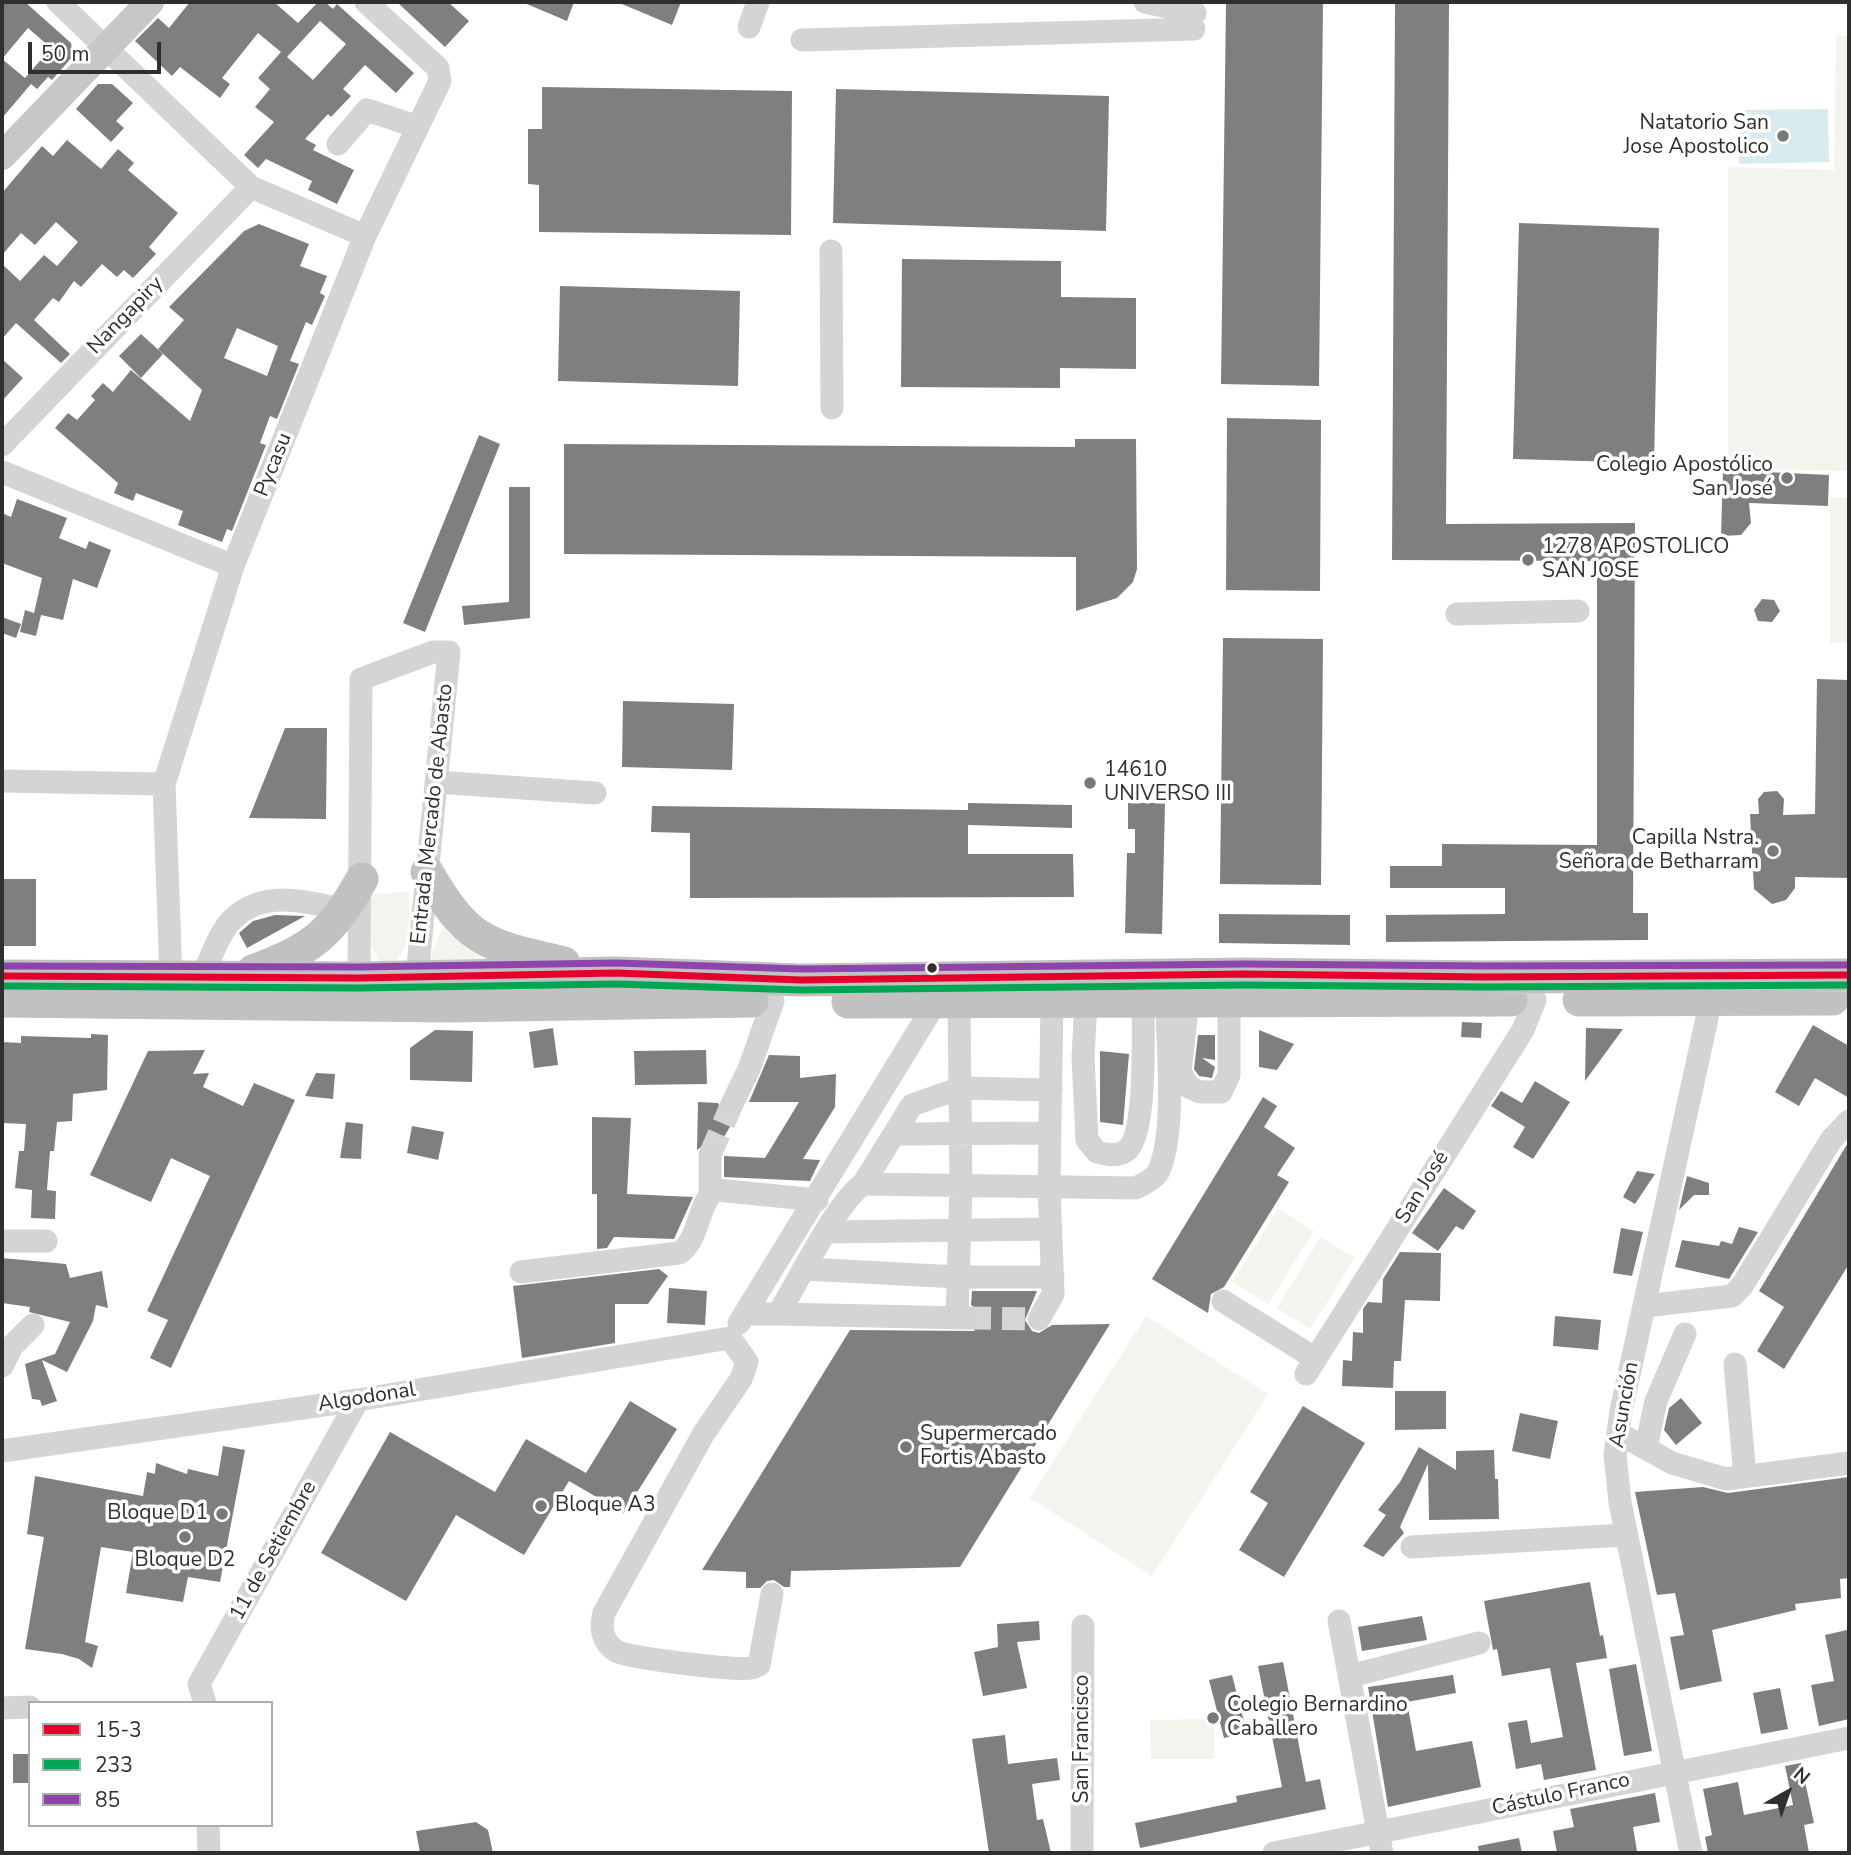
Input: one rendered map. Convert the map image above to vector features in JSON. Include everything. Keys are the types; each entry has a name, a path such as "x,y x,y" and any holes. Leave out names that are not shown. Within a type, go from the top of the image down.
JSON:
{"highway":[{"path":"427,872 449,910 477,937 496,945 607,973"},
{"path":"239,977 283,960 322,936 345,910 362,879"},
{"path":"2,976 239,977 365,993 417,976 607,973 1180,990 1484,977 1849,975"},
{"path":"1045,1002 1060,991 1336,988 1366,1000"},
{"path":"2,1000 365,993 773,1001 1086,1002 1180,990 1228,1001 1849,999"}],"main road":[{"path":"2,156 150,2"}],"street":[{"path":"58,2 251,187 365,236"},
{"name":"Pycasu","path":"187,977 164,785 233,566 365,236 418,128 441,74 438,68 366,2"},
{"path":"749,27 758,2"},
{"path":"1145,2 1196,12"},
{"path":"802,40 1196,12"},
{"path":"338,144 367,110 418,128"},
{"name":"Nangapiry","path":"2,445 251,187"},
{"path":"831,251 832,408"},
{"path":"2,472 233,566"},
{"path":"1457,614 1578,611"},
{"name":"Entrada Mercado de Abasto","path":"362,879 361,679 433,652 449,652 417,976"},
{"path":"2,780 164,785"},
{"path":"436,782 595,793"},
{"path":"362,879 365,993"},
{"path":"187,977 232,919 251,906 271,900 289,899 345,910"},
{"path":"1180,990 1180,1072 1189,1087 1213,1094 1221,1092 1229,1075 1228,1001"},
{"path":"1086,1002 1083,1058 1087,1140 1097,1152 1117,1155 1127,1151 1134,1141 1139,1121 1142,1055 1180,990"},
{"path":"863,1184 1136,1188 1160,1171 1168,1135 1167,1056 1180,990"},
{"name":"San José","path":"1223,1301 1311,1366 1523,1030 1535,1000"},
{"name":"Asunción","path":"1691,1853 1626,1535 1615,1455 1644,1306 1711,1000"},
{"path":"732,1104 749,1069 773,1001"},
{"path":"745,1314 962,1318 958,1277 960,1088 948,1002"},
{"path":"772,1594 759,1665 752,1668 622,1655 604,1638 601,1626 604,1613 704,1433 741,1379 747,1362 730,1338 817,1200 948,1002"},
{"path":"1038,1320 1054,1294 1049,1185 1051,1090 1045,1002"},
{"path":"1142,1055 1167,1056"},
{"path":"778,1314 827,1232 855,1190 863,1184 912,1105 960,1088 1051,1090"},
{"path":"1644,1306 1732,1296 1742,1286 1831,1140 1849,1121"},
{"path":"894,1134 1050,1133"},
{"path":"521,1272 679,1253 688,1244 710,1194 710,1155"},
{"path":"710,1194 717,1190 817,1200"},
{"path":"827,1232 1051,1229"},
{"path":"2,1241 46,1241"},
{"path":"805,1269 958,1277 1053,1276"},
{"path":"2,1366 12,1346 33,1325"},
{"path":"1646,1448 1656,1402 1685,1334"},
{"name":"Algodonal","path":"2,1451 358,1400 730,1338"},
{"path":"1735,1364 1745,1476"},
{"name":"11 de Setiembre","path":"204,1701 199,1684 358,1400"},
{"path":"1618,1433 1696,1472 1726,1479 1849,1463"},
{"path":"1412,1547 1626,1535"},
{"path":"1339,1621 1380,1844"},
{"name":"San Francisco","path":"1082,1853 1083,1626"},
{"path":"1349,1676 1479,1643"},
{"path":"2,1708 28,1707"},
{"name":"Cástulo Franco","path":"1273,1853 1380,1844 1676,1771 1849,1738"},
{"path":"208,1827 209,1853"}],"shaded area":[{"path":"1836,35 1849,36 1849,471 1728,468 1728,167 1834,170"},
{"name":"Natatorio San Jose Apostolico","path":"1828,109 1829,162 1739,164 1737,110"},
{"path":"1830,498 1849,498 1849,643 1830,643"},
{"path":"409,892 406,943 390,968 379,963 369,938 369,894"},
{"path":"443,927 469,951 488,960 427,966"},
{"path":"1278,1209 1314,1231 1268,1304 1232,1282"},
{"path":"1321,1237 1355,1258 1310,1329 1277,1308"},
{"path":"1146,1316 1268,1394 1152,1576 1030,1498"},
{"path":"1214,1719 1214,1759 1151,1759 1150,1720"}],"building":[{"path":"2,2 25,2 71,43 73,56 52,80 48,77 37,89 31,84 2,118","holes":["28,28 51,48 25,78 2,59"]},
{"path":"190,2 274,2 298,23 318,2 325,2 333,9 337,4 414,73 396,93 365,65 343,89 351,96 331,117 328,114 305,139 316,145 313,150 354,170 337,204 308,190 312,181 266,159 258,168 244,155 274,122 255,107 270,89 258,78 281,52 258,33 222,78 230,84 220,98 180,67 172,76 135,41 158,18 169,28","holes":["320,21 346,44 313,80 287,57"]},
{"path":"397,2 448,2 469,21 445,47"},
{"path":"522,2 574,2 567,21"},
{"path":"617,2 681,2 672,25"},
{"path":"1226,2 1323,2 1319,386 1221,384"},
{"path":"1395,2 1449,2 1446,524 1635,523 1633,913 1648,913 1648,940 1386,942 1386,915 1505,914 1505,888 1390,888 1390,866 1442,866 1442,844 1597,845 1597,561 1392,560"},
{"path":"98,84 112,84 133,103 116,121 124,128 111,142 76,109"},
{"path":"542,87 792,91 791,235 539,232 539,185 528,184 528,129 542,129"},
{"path":"836,89 1109,96 1106,231 833,223"},
{"path":"67,140 101,169 118,149 134,163 128,170 178,213 149,247 156,254 133,278 124,270 117,277 102,264 81,287 74,281 59,302 53,298 34,320 70,354 61,363 16,323 2,339 2,264 20,281 44,255 57,266 78,242 56,222 35,245 21,233 2,255 2,193 42,146 53,156"},
{"path":"1519,223 1659,228 1654,463 1513,459"},
{"path":"259,224 309,244 300,266 327,276 320,293 325,296 312,325 306,322 290,361 299,364 277,419 270,416 260,443 266,445 232,531 227,529 222,542 178,525 183,511 136,493 133,501 114,493 118,483 55,428 68,413 77,420 95,400 91,396 103,383 113,392 131,370 190,421 202,390 158,349 184,320 169,307 244,231","holes":["237,328 278,346 267,376 224,358"]},
{"path":"902,259 1061,261 1061,297 1136,298 1136,369 1060,368 1060,388 901,387"},
{"path":"560,286 740,291 738,386 558,381"},
{"path":"141,334 163,354 141,378 119,356"},
{"path":"2,359 23,378 2,401"},
{"path":"1227,418 1321,420 1320,591 1226,590"},
{"path":"479,435 500,444 425,632 403,623"},
{"path":"1075,439 1136,439 1137,569 1133,582 1117,598 1076,611 1076,557 564,554 564,444 1075,447"},
{"path":"1723,470 1829,475 1828,506 1749,503 1751,523 1741,535 1721,536"},
{"path":"509,487 530,487 530,618 464,625 462,606 509,602"},
{"path":"17,499 67,518 59,538 86,549 89,541 111,550 97,588 73,579 63,620 41,615 36,636 20,632 25,610 34,613 42,578 2,563 2,513 11,517"},
{"path":"1762,599 1774,600 1780,611 1772,622 1758,621 1754,610"},
{"path":"2,617 21,624 16,638 2,633"},
{"path":"1223,638 1323,639 1321,885 1220,884"},
{"path":"1817,679 1849,680 1849,878 1795,877 1795,888 1786,900 1772,904 1754,889 1750,814 1759,814 1758,799 1764,792 1777,791 1784,799 1783,815 1815,814"},
{"path":"623,701 734,704 732,770 622,767"},
{"path":"285,728 327,728 326,819 249,818"},
{"path":"968,803 1072,805 1072,828 968,825 968,854 1073,854 1074,897 690,898 690,833 651,832 652,806 968,810"},
{"path":"1128,803 1165,803 1162,934 1125,933 1127,853 1135,853 1135,829 1128,829"},
{"path":"2,879 36,879 36,946 2,946"},
{"path":"1219,914 1350,915 1350,945 1219,943"},
{"path":"275,915 305,916 247,948 239,933 253,921"},
{"path":"1462,1022 1482,1023 1481,1038 1461,1037"},
{"path":"1813,1025 1849,1046 1849,1098 1815,1078 1799,1106 1775,1092"},
{"path":"553,1028 558,1065 534,1068 529,1032"},
{"path":"1586,1028 1623,1029 1585,1081"},
{"path":"435,1030 473,1031 472,1082 410,1080 410,1048"},
{"path":"1259,1030 1294,1044 1277,1070 1259,1067"},
{"path":"91,1034 108,1035 107,1090 73,1094 72,1121 57,1122 54,1151 50,1151 47,1190 56,1191 55,1219 31,1218 32,1190 15,1188 19,1151 24,1151 26,1124 2,1123 2,1042 21,1043 21,1036 91,1038"},
{"path":"1198,1035 1215,1035 1215,1060 1202,1058 1215,1067 1212,1078 1199,1076 1194,1069"},
{"path":"205,1050 193,1074 209,1073 203,1087 243,1106 254,1083 295,1100 171,1368 150,1358 168,1320 147,1311 210,1176 171,1158 151,1202 90,1175 148,1051"},
{"path":"706,1050 707,1084 635,1085 634,1051"},
{"path":"1100,1051 1129,1054 1123,1125 1100,1122"},
{"path":"769,1055 800,1056 800,1078 836,1074 835,1107 803,1159 820,1160 810,1181 724,1177 724,1156 765,1158 799,1102 749,1102"},
{"path":"316,1073 335,1074 333,1099 305,1096"},
{"path":"1535,1081 1570,1102 1533,1159 1513,1147 1525,1127 1491,1106 1501,1091 1522,1103"},
{"path":"1263,1097 1277,1106 1264,1127 1295,1148 1277,1175 1289,1182 1224,1287 1211,1294 1208,1313 1152,1279"},
{"path":"698,1102 718,1103 725,1116 736,1117 719,1145 709,1141 697,1150"},
{"path":"592,1117 631,1118 627,1194 693,1197 674,1239 614,1237 607,1248 597,1249 597,1194 592,1194"},
{"path":"346,1122 363,1124 361,1159 340,1158"},
{"path":"412,1126 444,1132 438,1160 407,1153"},
{"path":"1849,1141 1849,1264 1784,1369 1757,1351 1784,1307 1759,1291"},
{"path":"1637,1171 1655,1174 1635,1204 1623,1197"},
{"path":"1687,1176 1709,1183 1709,1195 1694,1195 1679,1210"},
{"path":"1444,1188 1476,1211 1463,1230 1456,1226 1438,1251 1412,1233"},
{"path":"1739,1227 1758,1232 1729,1279 1675,1267 1682,1240 1719,1246 1721,1241 1732,1244"},
{"path":"1621,1228 1643,1232 1632,1276 1613,1273"},
{"path":"1400,1252 1441,1253 1440,1301 1405,1300 1401,1361 1394,1361 1393,1388 1342,1386 1343,1360 1352,1361 1353,1332 1363,1333 1363,1309 1368,1302 1382,1303 1383,1279"},
{"path":"2,1258 66,1264 70,1278 102,1271 108,1308 96,1305 93,1321 67,1372 42,1360 57,1401 42,1406 40,1400 32,1399 25,1364 55,1354 70,1322 29,1312 30,1307 2,1303"},
{"path":"659,1269 668,1276 648,1304 615,1304 615,1343 522,1358 513,1286"},
{"path":"669,1288 707,1291 705,1325 667,1323"},
{"name":"Supermercado Fortis Abasto","path":"972,1291 1037,1291 1025,1320 1032,1331 1039,1333 1052,1325 1110,1324 960,1567 791,1571 790,1587 784,1587 774,1580 767,1581 760,1588 746,1588 746,1572 702,1570 850,1330 974,1331 982,1318 980,1311 971,1305"},
{"path":"1555,1316 1601,1320 1598,1350 1553,1346"},
{"path":"1395,1391 1446,1391 1446,1429 1395,1430"},
{"path":"1681,1398 1702,1423 1676,1445 1664,1430 1669,1408"},
{"path":"630,1401 677,1429 624,1513 569,1481 524,1555 456,1515 406,1601 321,1553 390,1432 495,1492 526,1439 586,1473"},
{"path":"1303,1406 1365,1443 1284,1577 1239,1550 1268,1503 1250,1492"},
{"path":"1520,1413 1558,1421 1550,1459 1512,1451"},
{"path":"223,1446 245,1450 220,1582 188,1577 183,1602 126,1593 133,1552 101,1547 85,1642 98,1646 92,1668 79,1659 62,1654 25,1649 44,1537 27,1534 35,1476 143,1496 147,1472 155,1474 156,1463 187,1474 188,1469 218,1476"},
{"path":"1419,1447 1456,1470 1456,1451 1494,1450 1499,1519 1429,1520 1428,1464 1400,1527 1404,1533 1383,1557 1363,1546 1386,1515 1378,1510 1400,1482"},
{"path":"1849,1477 1849,1578 1840,1579 1841,1598 1795,1604 1796,1610 1712,1630 1722,1681 1680,1690 1670,1637 1684,1635 1675,1593 1657,1595 1635,1492 1703,1487 1728,1493"},
{"path":"1590,1582 1607,1658 1576,1663 1596,1770 1544,1780 1541,1764 1516,1769 1508,1723 1527,1720 1531,1743 1563,1737 1550,1668 1502,1676 1497,1649 1493,1650 1484,1601"},
{"path":"1422,1616 1427,1640 1362,1651 1358,1627"},
{"path":"1039,1621 1040,1640 1017,1642 1027,1688 983,1696 974,1652 998,1647 997,1624"},
{"path":"1847,1630 1849,1719 1819,1726 1811,1685 1834,1681 1825,1635"},
{"path":"1283,1662 1306,1782 1320,1779 1326,1809 1140,1848 1135,1823 1237,1802 1236,1796 1282,1787 1258,1666"},
{"path":"1636,1664 1652,1751 1624,1756 1609,1669"},
{"path":"1232,1675 1247,1733 1224,1738 1209,1680"},
{"path":"1453,1675 1456,1693 1407,1702 1416,1751 1472,1741 1481,1787 1388,1807 1368,1687"},
{"path":"1780,1688 1788,1729 1761,1734 1753,1693"},
{"path":"1005,1735 1008,1764 1057,1758 1060,1780 1032,1784 1037,1820 1043,1819 1051,1853 989,1853 972,1739"},
{"path":"13,1754 28,1754 28,1783 13,1783"},
{"path":"1801,1763 1814,1823 1804,1825 1809,1853 1708,1853 1705,1837 1712,1835 1703,1789 1738,1782 1744,1815 1793,1805 1785,1766"},
{"path":"1655,1793 1660,1822 1633,1827 1637,1851 1557,1853 1553,1831 1574,1827 1570,1809"},
{"path":"476,1822 488,1830 493,1853 420,1853 416,1831"},
{"path":"1519,1838 1522,1853 1479,1853 1478,1846"}],"tunnel":[{"path":"710,1155 732,1104"},
{"path":"968,1318 1039,1319"}],"transit line":[{"name":"85","path":"2,966 359,967 616,963 801,969 1244,964 1849,965"},
{"name":"15-3","path":"2,976 359,978 616,973 801,980 1244,974 1484,977 1849,975"},
{"name":"233","path":"2,986 359,988 616,984 801,990 1244,985 1849,985"}],"place":[{"name":"Natatorio San Jose Apostolico","path":"1783,136"},
{"name":"Colegio Apostólico San José","path":"1787,478"},
{"name":"1278 APOSTOLICO SAN JOSE","path":"1528,560"},
{"name":"14610 UNIVERSO III","path":"1090,783"},
{"name":"Capilla Nstra. Señora de Betharram","path":"1773,851"},
{"name":"Supermercado Fortis Abasto","path":"906,1447"},
{"name":"Bloque A3","path":"541,1506"},
{"name":"Bloque D1","path":"222,1514"},
{"name":"Bloque D2","path":"185,1537"},
{"name":"Colegio Bernardino Caballero","path":"1213,1718"}]}
